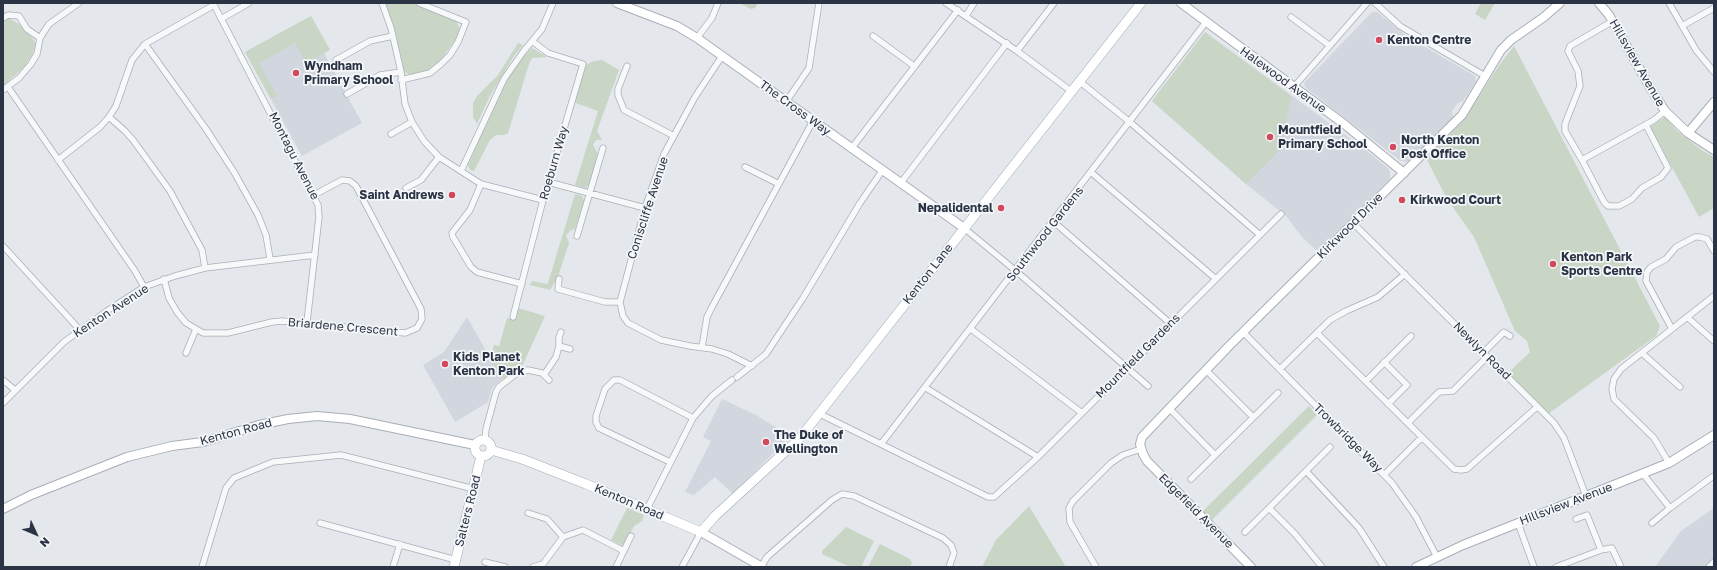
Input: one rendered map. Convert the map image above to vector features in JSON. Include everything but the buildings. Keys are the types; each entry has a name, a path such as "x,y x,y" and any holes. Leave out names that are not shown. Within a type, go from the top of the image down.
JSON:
{"main road":[{"name":"Kenton Lane","path":"701,532 715,516 795,443 820,414 1141,3"},
{"path":"485,440 491,444 491,450 487,456 481,456 478,454 476,446 478,441 485,440"},
{"name":"Kenton Road","path":"491,450 522,459 579,481 701,532"},
{"name":"Salters Road","path":"455,564 481,456"}],"street":[{"path":"79,3 49,24 40,38 37,54 31,64 24,74 5,88 58,160 135,271 144,287"},
{"path":"221,19 249,3"},
{"path":"382,3 393,36 401,72 405,104 412,122 424,141 439,157 481,184 543,200"},
{"path":"401,80 430,73 441,64 450,55 458,42 466,22 419,3"},
{"path":"461,171 504,79 542,29 553,3"},
{"name":"The Cross Way","path":"618,3 677,26 697,38 900,184 964,228"},
{"path":"697,38 712,18 718,3"},
{"path":"786,102 809,68 819,3"},
{"path":"946,3 1007,43 1071,91"},
{"path":"966,16 974,3"},
{"path":"1017,51 1054,3"},
{"name":"Halewood Avenue","path":"1181,3 1293,88 1344,124 1404,173"},
{"path":"1293,88 1367,3"},
{"path":"1376,3 1400,26 1485,76"},
{"name":"Kirkwood Drive","path":"1142,452 1142,437 1169,408 1353,222 1462,115 1501,50 1511,40 1544,17 1560,3"},
{"name":"Hillsview Avenue","path":"1600,3 1613,21 1651,89 1666,111 1688,133 1714,150"},
{"path":"1669,3 1696,50 1714,72"},
{"path":"58,160 100,127 109,118 116,106 132,60 145,44 213,4"},
{"name":"Montagu Avenue","path":"213,4 314,195 320,210 306,322"},
{"path":"1682,26 1714,8"},
{"path":"851,149 958,10"},
{"path":"3,18 8,15 19,16 27,30 40,38"},
{"path":"1291,17 1329,45"},
{"path":"1613,21 1574,42 1568,51 1578,71 1580,86 1565,124 1565,131 1604,202 1608,206 1619,206 1632,199 1642,188 1661,177 1668,168 1646,125"},
{"name":"Southwood Gardens","path":"881,444 1092,173 1206,22"},
{"path":"336,60 370,41 393,36"},
{"path":"873,36 914,66"},
{"name":"Roeburn Way","path":"513,317 543,200 583,64 548,53 532,41"},
{"path":"900,184 1007,43"},
{"path":"145,44 206,129 234,172 258,215 266,235 270,259"},
{"name":"Coniscliffe Avenue","path":"620,302 645,208 662,161 695,97 722,56"},
{"path":"627,66 618,89 618,95 624,110 674,136"},
{"path":"347,94 380,75 401,72"},
{"path":"1079,82 1130,123 1260,235"},
{"path":"1688,133 1714,102"},
{"path":"1582,160 1646,125 1666,111"},
{"path":"109,118 126,131 170,191 202,250 205,268"},
{"path":"702,347 708,317 712,307 813,121"},
{"path":"391,134 412,122"},
{"path":"577,236 603,148"},
{"path":"406,188 422,180 439,157"},
{"path":"745,167 779,184"},
{"path":"647,509 693,418 712,396 766,354 882,171"},
{"path":"1092,173 1216,279"},
{"name":"Briardene Crescent","path":"196,330 203,333 219,334 272,322 306,322 405,333 417,328 421,323 423,316 421,309 353,183 348,180 342,180 314,195"},
{"path":"548,182 645,208"},
{"path":"481,184 470,210 452,232 453,237 471,267 477,272 522,284"},
{"name":"Mountfield Gardens","path":"881,444 988,497 994,497 1038,457 1281,214"},
{"path":"1054,222 1171,324"},
{"name":"Newlyn Road","path":"1353,222 1560,431 1586,496"},
{"path":"964,228 1016,271 1148,386"},
{"path":"1672,329 1646,281 1647,272 1666,259 1676,247 1695,237 1700,236 1706,239 1714,251"},
{"path":"3,246 80,330"},
{"name":"Kenton Avenue","path":"3,403 44,361 80,330 144,287 164,279 205,268 270,259 315,255"},
{"path":"1280,369 1336,316 1378,298 1405,274"},
{"path":"164,279 169,298 177,312 186,323 196,330 186,353"},
{"path":"560,279 558,289 605,302 620,302 623,316 636,328 661,340 702,347 728,354 752,366"},
{"path":"1669,462 1654,438 1614,399 1612,389 1614,379 1621,369 1714,296"},
{"path":"1688,317 1714,341"},
{"path":"971,329 1082,413"},
{"path":"544,375 556,357 561,332"},
{"name":"Trowbridge Way","path":"1243,332 1384,475 1416,517 1437,557"},
{"path":"1408,423 1439,392 1452,391 1504,332 1510,336"},
{"path":"1317,333 1454,468 1461,470 1467,469 1537,407"},
{"path":"1366,381 1411,336"},
{"path":"559,346 570,349"},
{"path":"1642,353 1680,388"},
{"path":"1384,362 1407,385 1388,404"},
{"path":"485,440 486,429 496,392 499,387 511,377 523,371 533,370 544,375 549,380"},
{"path":"1206,370 1253,417"},
{"path":"3,380 15,390"},
{"path":"670,462 599,428 596,422 596,416 605,389 614,380 620,380 693,418"},
{"path":"926,388 1038,457"},
{"path":"1191,479 1278,393"},
{"path":"1169,408 1216,455"},
{"path":"820,414 881,444"},
{"name":"Kenton Road","path":"4,509 31,495 127,457 172,446 203,442 259,425 288,419 317,416 350,420 476,446"},
{"name":"Hillsview Avenue","path":"1416,567 1518,523 1643,474 1669,462 1714,435"},
{"path":"1384,475 1422,437"},
{"path":"1245,532 1330,447"},
{"path":"1096,567 1070,522 1069,508 1073,501 1111,463 1123,455 1142,452"},
{"name":"Edgefield Avenue","path":"1142,452 1156,470 1251,567"},
{"path":"202,567 226,488 234,478 273,462 342,455 474,489"},
{"path":"1306,471 1360,528 1384,567"},
{"path":"1643,474 1670,508"},
{"path":"1652,523 1712,477"},
{"path":"762,567 767,557 832,500 842,494 854,496 943,538 951,544 954,553 949,567"},
{"path":"1269,508 1295,534 1322,567"},
{"path":"528,513 547,519 563,537"},
{"path":"1576,519 1587,515 1601,550"},
{"path":"320,523 400,544 455,564"},
{"path":"1518,523 1534,567"},
{"path":"533,567 542,564 563,537 583,530 624,551"},
{"path":"682,567 701,532"},
{"name":"Kenton Road","path":"701,532 762,567"},
{"path":"616,567 631,536"},
{"path":"393,567 400,544"},
{"path":"1556,567 1601,550 1612,548 1620,567"},
{"path":"485,562 505,567"},
{"path":"1709,567 1714,562"}],"shaded area":[{"path":"1372,12 1377,12 1408,37 1475,76 1476,82 1463,101 1458,103 1452,111 1453,117 1407,162 1401,161 1306,88 1304,83"},
{"name":"Wyndham Primary School","path":"311,16 330,50 324,53 362,123 302,156 245,52"},
{"name":"Mountfield Primary School","path":"1205,32 1388,168 1390,172 1390,179 1317,251 1302,237 1286,216 1246,184 1152,101"},
{"path":"467,317 502,379 492,388 488,402 455,422 423,365 444,352"},
{"path":"722,399 756,415 790,436 733,494 715,477 694,495 685,492 711,441 703,437"},
{"path":"1714,508 1714,567 1655,567 1681,531"}],"green space":[{"path":"386,3 415,3 456,20 460,29 457,37 441,60 428,70 410,75 404,72 395,31 385,5"},
{"path":"739,3 758,3 755,8 751,9"},
{"path":"1481,3 1495,3 1485,20 1475,14"},
{"path":"311,16 330,50 306,63 295,43 259,63 277,96 271,99 245,52"},
{"path":"8,18 19,24 36,44 32,55 24,67 3,86 3,22"},
{"path":"1205,32 1291,96 1281,149 1246,184 1152,101"},
{"path":"518,43 523,45 514,56 490,96 477,124 473,117 473,103 477,96 498,75"},
{"path":"1514,46 1660,326 1656,336 1548,414 1507,374 1530,352 1527,341 1515,331 1474,237 1447,199 1426,158 1463,121 1500,64"},
{"path":"532,48 547,57 532,58 508,133 504,135 496,135 490,140 474,171 470,170 468,165 498,96 518,62"},
{"path":"602,60 619,70 597,131 602,140 596,140 593,145 598,154 589,184 586,188 575,185 598,111 573,102 586,65 594,61"},
{"path":"1665,117 1677,131 1703,151 1714,157 1714,208 1699,217 1650,127"},
{"path":"575,194 582,196 584,201 575,229 571,230 566,235 569,243 558,277 550,290 530,285 532,281 548,283"},
{"path":"518,308 545,316 521,369 502,379 490,358 494,345 499,346 507,318 515,320"},
{"path":"1309,406 1317,415 1212,520 1203,511"},
{"path":"1029,506 1066,567 982,567 996,540"},
{"path":"627,508 644,515 642,521 634,526 623,546 611,540"},
{"path":"846,527 874,541 861,567 850,567 822,554 822,551"},
{"path":"880,544 910,559 912,563 910,567 868,567"}],"place":[{"name":"Kenton Centre","path":"1379,40"},
{"name":"Wyndham Primary School","path":"296,73"},
{"name":"Mountfield Primary School","path":"1270,137"},
{"name":"North Kenton Post Office","path":"1393,147"},
{"name":"Saint Andrews","path":"452,195"},
{"name":"Kirkwood Court","path":"1402,200"},
{"name":"Nepalidental","path":"1001,208"},
{"name":"Kenton Park Sports Centre","path":"1553,264"},
{"name":"Kids Planet Kenton Park","path":"445,364"},
{"name":"The Duke of Wellington","path":"766,442"}]}
